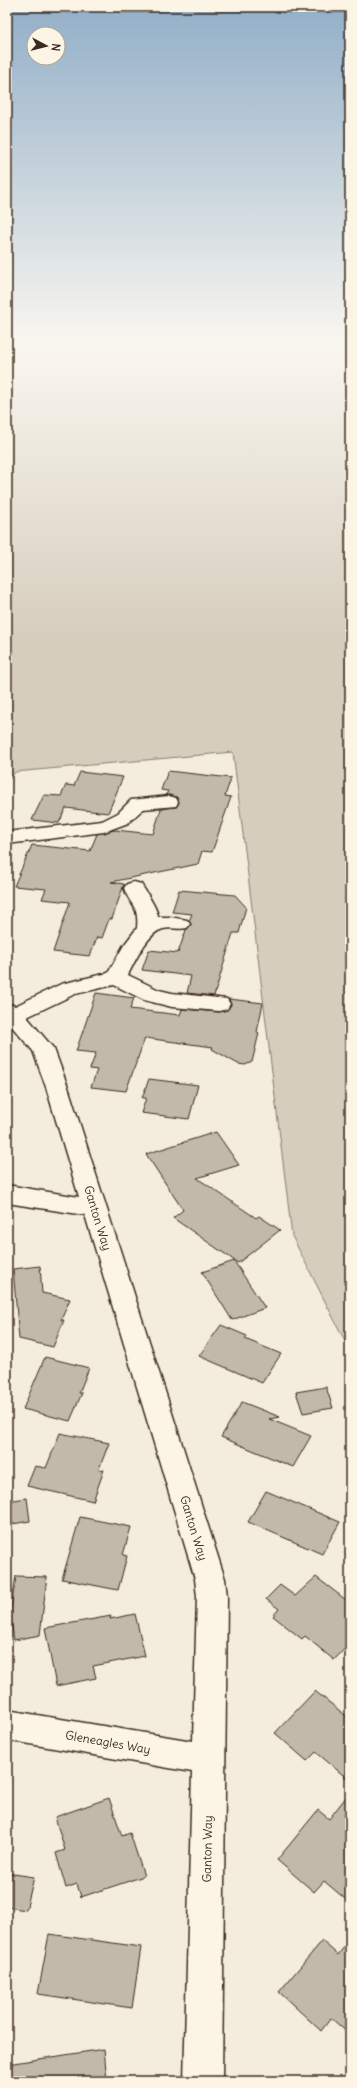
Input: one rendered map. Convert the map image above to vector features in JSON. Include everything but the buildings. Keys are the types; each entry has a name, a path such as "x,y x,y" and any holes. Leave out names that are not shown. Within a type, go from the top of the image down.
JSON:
{"street":[{"path":"7,838 38,836 76,829 97,828 114,823 129,814 133,800 168,802"},
{"path":"116,978 123,962 147,928 149,916 146,907 136,897 134,888"},
{"path":"147,928 160,923 180,924"},
{"path":"11,1012 68,989 116,978 152,995 172,1000 219,1004"},
{"name":"Ganton Way","path":"11,1012 43,1050 57,1087 210,1579 212,1597 203,2081"},
{"path":"7,1194 95,1208"},
{"name":"Gleneagles Way","path":"7,1724 208,1759"}],"shaded area":[{"path":"7,444 350,444 350,1351 292,1236 233,752 15,772 7,782"}]}
